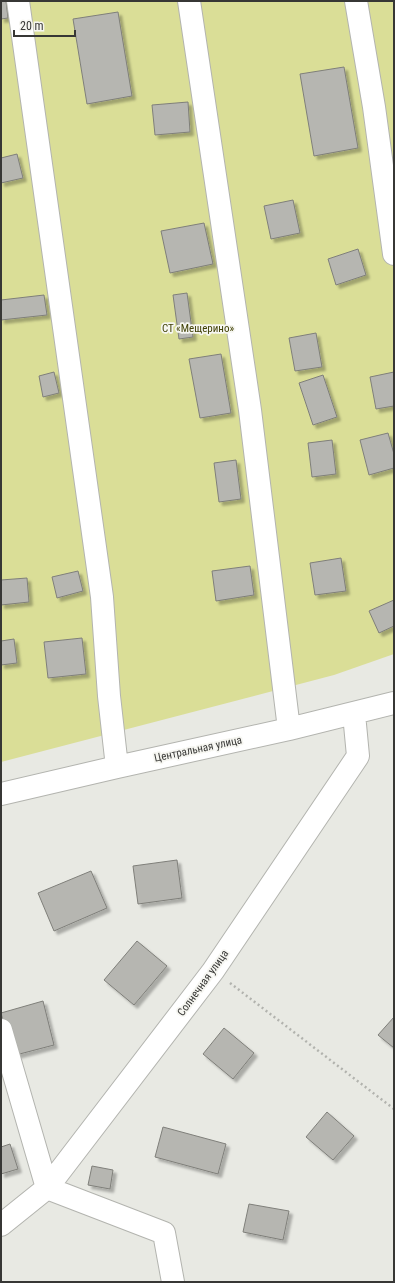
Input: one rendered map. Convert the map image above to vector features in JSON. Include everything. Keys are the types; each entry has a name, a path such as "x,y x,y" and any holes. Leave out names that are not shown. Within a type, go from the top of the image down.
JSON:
{"street":[{"path":"18,1 102,597 109,696 117,767"},
{"path":"189,1 250,410 289,729"},
{"path":"356,1 374,107 394,254"},
{"name":"Центральная улица","path":"1,794 354,714 394,703"},
{"name":"Солнечная улица","path":"1,1225 47,1188 213,971 358,756 354,714"},
{"path":"1,1030 47,1188 164,1233 173,1282"}],"path":[{"path":"213,971 394,1109"}],"green space":[{"name":"СТ «Мещерино»","path":"1,1 394,1 394,654 334,675 1,762"}],"building":[{"path":"1,1 6,1 8,18 1,19"},
{"path":"118,12 132,96 87,104 73,19"},
{"path":"344,67 358,148 314,156 300,74"},
{"path":"188,102 190,132 155,135 152,105"},
{"path":"17,154 23,178 1,183 1,158"},
{"path":"293,200 300,233 271,239 264,206"},
{"path":"204,223 213,264 170,273 161,231"},
{"path":"358,249 366,275 336,285 328,259"},
{"path":"187,293 193,337 179,339 173,295"},
{"path":"44,295 47,315 1,320 1,300"},
{"path":"316,333 322,367 295,371 289,338"},
{"path":"221,354 231,413 200,418 189,359"},
{"path":"54,372 59,393 43,397 39,376"},
{"path":"394,372 394,406 376,409 370,377"},
{"path":"323,375 337,417 313,425 299,383"},
{"path":"388,433 394,454 394,468 369,475 360,440"},
{"path":"332,440 336,474 312,477 308,443"},
{"path":"236,460 241,499 219,502 214,463"},
{"path":"341,558 346,591 315,595 310,563"},
{"path":"250,566 254,595 216,601 212,571"},
{"path":"78,571 83,591 57,598 52,577"},
{"path":"27,578 29,602 1,605 1,580"},
{"path":"394,600 394,626 379,633 369,611"},
{"path":"82,638 86,674 48,678 44,642"},
{"path":"14,639 17,663 1,665 1,641"},
{"path":"177,860 182,898 138,904 133,866"},
{"path":"91,871 107,908 54,931 38,893"},
{"path":"137,941 167,966 134,1005 104,980"},
{"path":"43,1001 54,1045 12,1056 1,1013"},
{"path":"394,1017 394,1048 378,1035"},
{"path":"224,1028 254,1053 233,1079 203,1054"},
{"path":"327,1112 354,1136 333,1160 306,1137"},
{"path":"163,1127 226,1144 218,1174 155,1157"},
{"path":"10,1144 18,1169 1,1174 1,1147"},
{"path":"92,1166 113,1170 110,1189 88,1185"},
{"path":"249,1204 289,1211 283,1240 243,1232"}]}
